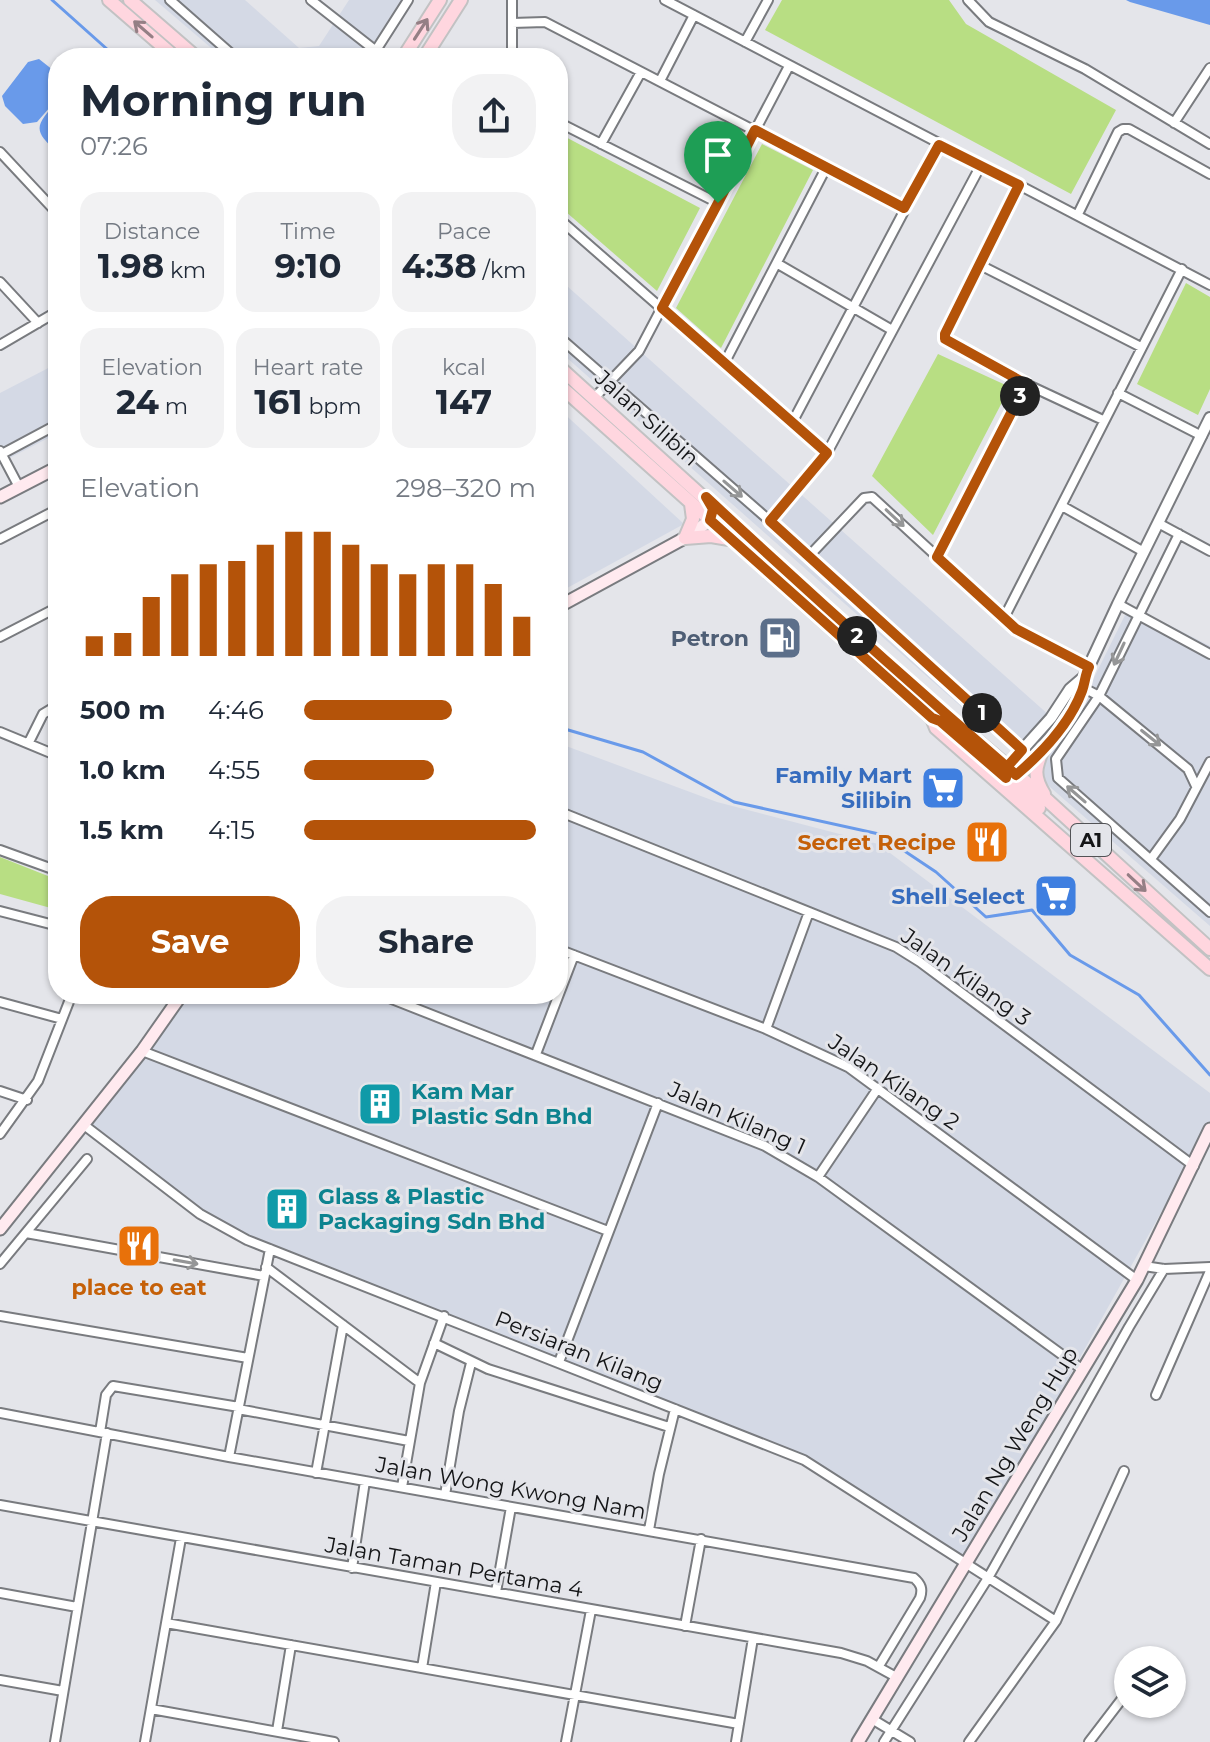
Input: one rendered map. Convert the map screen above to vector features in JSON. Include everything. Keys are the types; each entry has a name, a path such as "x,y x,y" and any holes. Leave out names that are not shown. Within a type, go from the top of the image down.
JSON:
{"main road":[{"path":"109,0 164,48"},
{"path":"130,0 185,48"},
{"path":"409,48 440,0"},
{"path":"430,48 461,0"},
{"name":"Jalan Silibin","path":"568,374 903,678 1010,773 1046,799 1210,949"},
{"path":"568,386 580,397 595,397 593,407 601,422"},
{"name":"Jalan Silibin","path":"568,393 932,718 936,728 1210,969"},
{"path":"0,497 48,472"},
{"path":"568,602 685,538 710,520 713,509 706,497"},
{"path":"685,538 693,519 689,500"},
{"path":"685,538 714,536 735,542"},
{"path":"932,718 1010,773 1070,836 1095,868"},
{"path":"1043,749 1035,765 1035,775 1046,799"},
{"path":"0,1229 142,1051 175,1004"},
{"name":"Jalan Ng Weng Hup","path":"1195,1164 1197,1153 1210,1129"},
{"name":"Jalan Ng Weng Hup","path":"858,1742 1137,1280 1195,1164 1210,1141"}],"street":[{"path":"170,0 225,48"},
{"path":"311,0 366,48"},
{"path":"378,48 408,0"},
{"path":"512,0 512,48"},
{"path":"665,0 1210,284"},
{"path":"745,42 768,0"},
{"path":"968,0 989,22 1085,69 1210,144"},
{"path":"660,81 694,15"},
{"path":"512,23 545,22 904,208"},
{"path":"595,397 639,351 789,66"},
{"path":"1174,123 1210,68"},
{"path":"601,144 641,72"},
{"path":"568,127 718,203"},
{"path":"1078,214 1118,132 1123,129 1129,129 1210,174"},
{"path":"792,423 939,145"},
{"path":"0,152 48,203"},
{"path":"770,521 827,453 981,165"},
{"path":"725,362 826,168"},
{"path":"1019,185 945,339 1026,384 1103,420"},
{"path":"568,227 827,453"},
{"path":"778,264 892,330"},
{"path":"980,265 1141,347"},
{"path":"1004,618 1182,269"},
{"path":"0,282 38,323"},
{"path":"0,345 48,317"},
{"name":"Jalan Silibin","path":"568,345 770,521 1034,760"},
{"path":"937,557 1026,384"},
{"path":"1118,393 1202,436"},
{"path":"1010,773 1034,760 1063,724 1210,418"},
{"path":"19,487 1,453 48,429"},
{"path":"809,556 864,498 872,497 1004,618 1083,679 1099,696 1188,769 1196,786"},
{"path":"1062,506 1144,552"},
{"path":"0,539 48,514"},
{"path":"1158,523 1210,551"},
{"path":"1179,534 1099,696 1056,759 1058,778 1210,912"},
{"path":"1118,604 1210,654"},
{"path":"0,637 48,612"},
{"path":"1010,773 1022,750 1083,679"},
{"path":"29,742 43,714 48,711"},
{"path":"0,732 48,751"},
{"path":"1151,859 1180,819 1209,764"},
{"path":"1188,769 1209,764"},
{"name":"Jalan Kilang 3","path":"568,815 871,936 920,962 1195,1164"},
{"path":"0,850 48,867"},
{"path":"0,911 48,923"},
{"path":"766,1029 809,912"},
{"name":"Jalan Kilang 2","path":"568,953 766,1029 848,1067 1137,1280"},
{"path":"568,971 574,955"},
{"path":"0,1002 62,1019"},
{"path":"0,1134 38,1081 68,1004"},
{"name":"Jalan Kilang 1","path":"405,1004 765,1146 818,1177 1083,1370"},
{"path":"536,1054 555,1004"},
{"path":"142,1051 608,1231"},
{"path":"818,1177 878,1088"},
{"path":"0,1091 27,1100"},
{"path":"559,1362 658,1103"},
{"name":"Persiaran Kilang","path":"84,1125 200,1214 270,1249 804,1460 1056,1621"},
{"path":"0,1264 87,1159"},
{"path":"26,1233 265,1272 420,1383"},
{"path":"229,1457 270,1249"},
{"path":"1144,1266 1210,1269 1156,1395"},
{"path":"884,1742 988,1578 1164,1269"},
{"path":"0,1316 248,1358"},
{"path":"402,1487 420,1383 444,1316"},
{"path":"316,1473 343,1325"},
{"path":"434,1343 471,1363 669,1427"},
{"path":"445,1495 459,1411 471,1363"},
{"path":"55,1742 92,1522 107,1391 113,1386 409,1441"},
{"path":"649,1530 675,1409"},
{"name":"Jalan Wong Kwong Nam","path":"0,1413 316,1473 914,1578 920,1583 920,1598 879,1666"},
{"path":"969,1742 1056,1621 1124,1471"},
{"path":"352,1568 365,1481"},
{"name":"Jalan Taman Pertama 4","path":"0,1505 849,1655 879,1666 898,1678"},
{"path":"496,1592 511,1507"},
{"path":"145,1742 181,1538"},
{"path":"685,1626 701,1539"},
{"path":"422,1668 436,1582"},
{"path":"0,1593 77,1607"},
{"path":"566,1742 591,1610"},
{"path":"166,1623 739,1724"},
{"path":"736,1742 753,1638"},
{"path":"277,1731 291,1645"},
{"path":"0,1680 63,1691"},
{"path":"151,1709 334,1742"},
{"path":"1089,1742 1114,1709"},
{"path":"872,1719 910,1742"}],"shaded area":[{"path":"155,0 245,0 299,48 211,48"},
{"path":"349,0 414,0 384,48 299,48 319,46"},
{"path":"568,287 1050,716 1017,756 568,359"},
{"path":"48,368 48,438 0,463 0,393"},
{"path":"568,417 684,524 568,588"},
{"path":"1130,605 1210,646 1210,926 1043,781 1044,760 1085,696"},
{"path":"568,747 717,802 878,844 1210,1093 1210,1125 965,1563 805,1458 219,1225 84,1122 172,1004 568,1004"}],"green space":[{"path":"782,0 949,0 966,24 1116,110 1071,194 765,30"},
{"path":"568,138 700,208 657,291 568,214"},
{"path":"762,144 813,170 721,348 676,308"},
{"path":"1186,283 1210,297 1210,389 1198,415 1137,384"},
{"path":"938,354 1010,387 933,535 872,476"},
{"path":"0,857 48,876 48,907 0,894"}],"water":[{"path":"1126,0 1210,0 1210,25 1130,2"},
{"path":"39,59 48,66 48,109 37,122 23,124 5,106 2,96 28,62"},
{"path":"48,112 48,142 40,133"}],"waterway":[{"path":"52,0 106,48"},
{"path":"568,730 643,752 734,802 879,834 936,872 986,917 1032,910 1070,955 1139,995 1210,1075"}],"place":[{"name":"Petron","path":"780,638"},
{"name":"Family Mart Silibin","path":"943,788"},
{"name":"Secret Recipe","path":"987,842"},
{"name":"Shell Select","path":"1056,896"},
{"name":"Kam Mar Plastic Sdn Bhd","path":"380,1104"},
{"name":"Glass & Plastic Packaging Sdn Bhd","path":"287,1209"},
{"name":"place to eat","path":"139,1246"}],"route":[{"path":"718,203 662,308 827,453 770,521 1022,750 1007,767 1006,778 940,721 932,718 710,520 713,509 706,497 903,678 948,717 1007,767 1016,775 1034,760 1063,724 1084,687 1084,677 1089,667 1016,629 937,557 1026,384 945,339 1019,185 939,145 904,208 755,130 718,203"}]}
